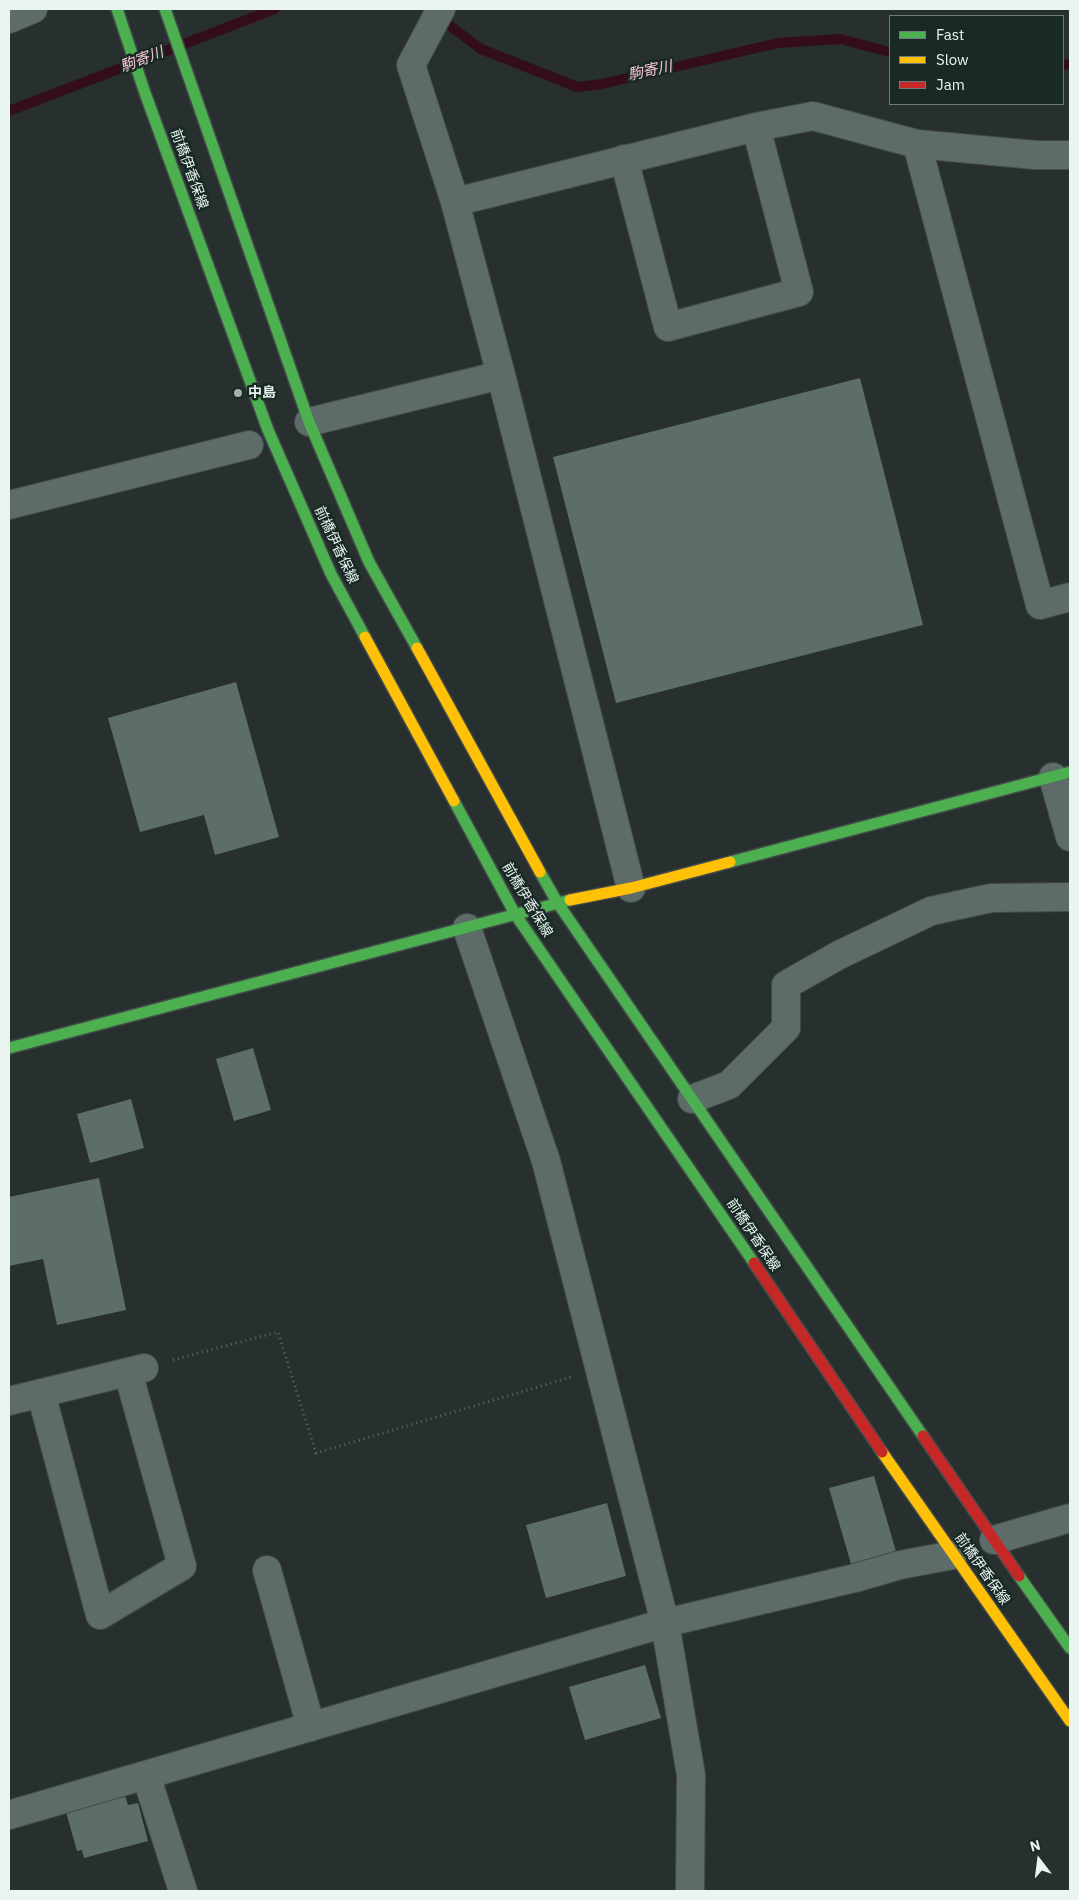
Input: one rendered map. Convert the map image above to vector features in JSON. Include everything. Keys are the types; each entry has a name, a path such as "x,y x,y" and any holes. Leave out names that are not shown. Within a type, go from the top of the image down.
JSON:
{"main road":[{"name":"前橋伊香保線","path":"117,9 145,93 268,430 331,574 515,914 953,1555 1070,1721"},
{"name":"前橋伊香保線","path":"165,9 187,77 309,422 368,562 557,902 1070,1648"},
{"path":"9,1048 467,928 557,902 631,888 1061,774"}],"street":[{"path":"9,19 33,9"},
{"path":"441,9 410,65 455,202 501,375 631,888"},
{"path":"455,202 756,127 813,116 917,144 1035,155 1070,155"},
{"path":"624,159 668,328 799,292 756,127"},
{"path":"917,144 1040,605 1070,597"},
{"path":"309,422 501,375"},
{"path":"9,505 249,445"},
{"path":"1061,774 1070,836"},
{"path":"692,1099 729,1085 786,1028 786,985 839,955 931,911 991,898 1070,897"},
{"path":"467,928 546,1161 665,1623 690,1776 690,1891"},
{"path":"9,1401 41,1393 136,1370 182,1566 100,1615 41,1393"},
{"path":"994,1540 1070,1518"},
{"path":"9,1815 665,1623 855,1578 900,1565 953,1555"},
{"path":"267,1570 311,1726"},
{"path":"146,1775 183,1891"}],"path":[{"path":"136,1370 278,1332 316,1453 600,1369"}],"building":[{"path":"860,378 923,625 616,703 553,457"},
{"path":"236,682 279,837 215,855 204,815 140,832 108,718"},
{"path":"253,1048 271,1110 234,1121 216,1059"},
{"path":"131,1099 144,1148 90,1163 77,1114"},
{"path":"99,1178 126,1310 57,1325 43,1259 9,1266 9,1197"},
{"path":"874,1476 900,1565 855,1578 829,1488"},
{"path":"607,1503 626,1576 546,1598 526,1525"},
{"path":"645,1665 661,1718 585,1740 569,1687"},
{"path":"125,1796 128,1805 138,1803 148,1841 84,1858 82,1850 77,1851 66,1812"}],"waterway":[{"name":"駒寄川","path":"9,111 275,9"},
{"name":"駒寄川","path":"438,17 481,49 577,87 602,84 778,43 840,39 889,52"},
{"name":"駒寄川","path":"1064,65 1070,64"}],"traffic: fast":[{"path":"117,9 145,93 268,430 331,574 365,637"},
{"path":"165,9 309,422 369,562 417,648"},
{"path":"730,862 1070,772"},
{"path":"454,801 515,914 754,1263"},
{"path":"540,872 557,902 923,1436"},
{"path":"9,1048 570,900"},
{"path":"1019,1576 1070,1648"}],"traffic: slow":[{"path":"365,637 454,801"},
{"path":"417,648 540,872"},
{"path":"570,900 631,888 730,862"},
{"path":"882,1452 1070,1721"}],"traffic: jam":[{"path":"754,1263 882,1452"},
{"path":"923,1436 1019,1576"}],"place":[{"name":"中島","path":"238,393"}]}
